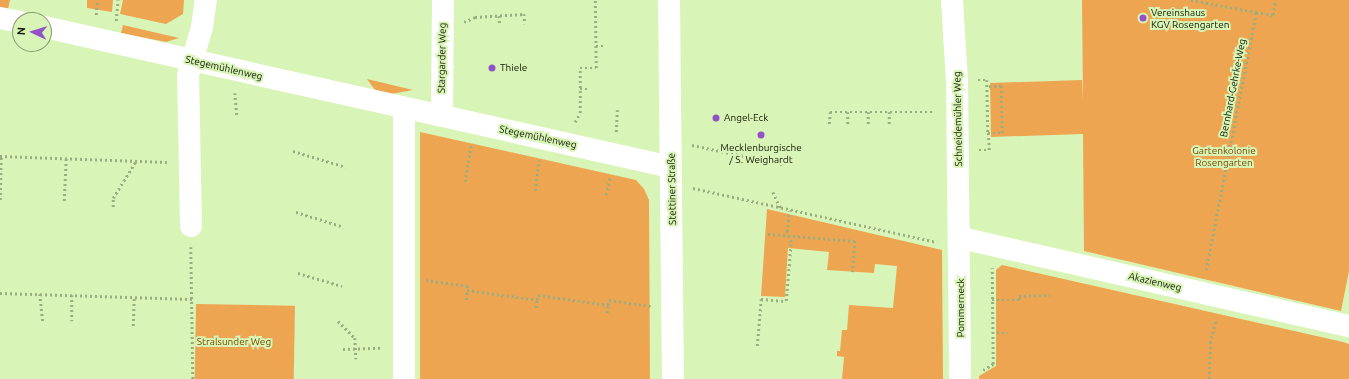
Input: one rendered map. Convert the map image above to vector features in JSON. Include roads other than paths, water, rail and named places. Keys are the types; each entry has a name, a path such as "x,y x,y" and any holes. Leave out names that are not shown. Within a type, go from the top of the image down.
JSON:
{"street":[{"path":"191,226 188,76 194,61 206,0"},
{"name":"Stargarder Weg","path":"442,116 443,0"},
{"name":"Stettiner Straße","path":"669,0 673,379"},
{"name":"Schneidemühler Weg","path":"952,0 957,81 961,238"},
{"path":"0,18 12,20"},
{"name":"Stegemühlenweg","path":"52,29 671,167"},
{"path":"404,108 404,379"},
{"name":"Akazienweg","path":"961,238 1349,326"},
{"name":"Pommerneck","path":"961,238 970,375"}],"place":[{"name":"Vereinshaus KGV Rosengarten","path":"1143,18"},
{"name":"Thiele","path":"492,68"},
{"name":"Angel-Eck","path":"716,118"},
{"name":"Mecklenburgische / S. Weighardt","path":"761,135"}],"park label":[{"name":"Gartenkolonie Rosengarten","path":"1224,156"},
{"name":"Stralsunder Weg","path":"234,342"}]}
